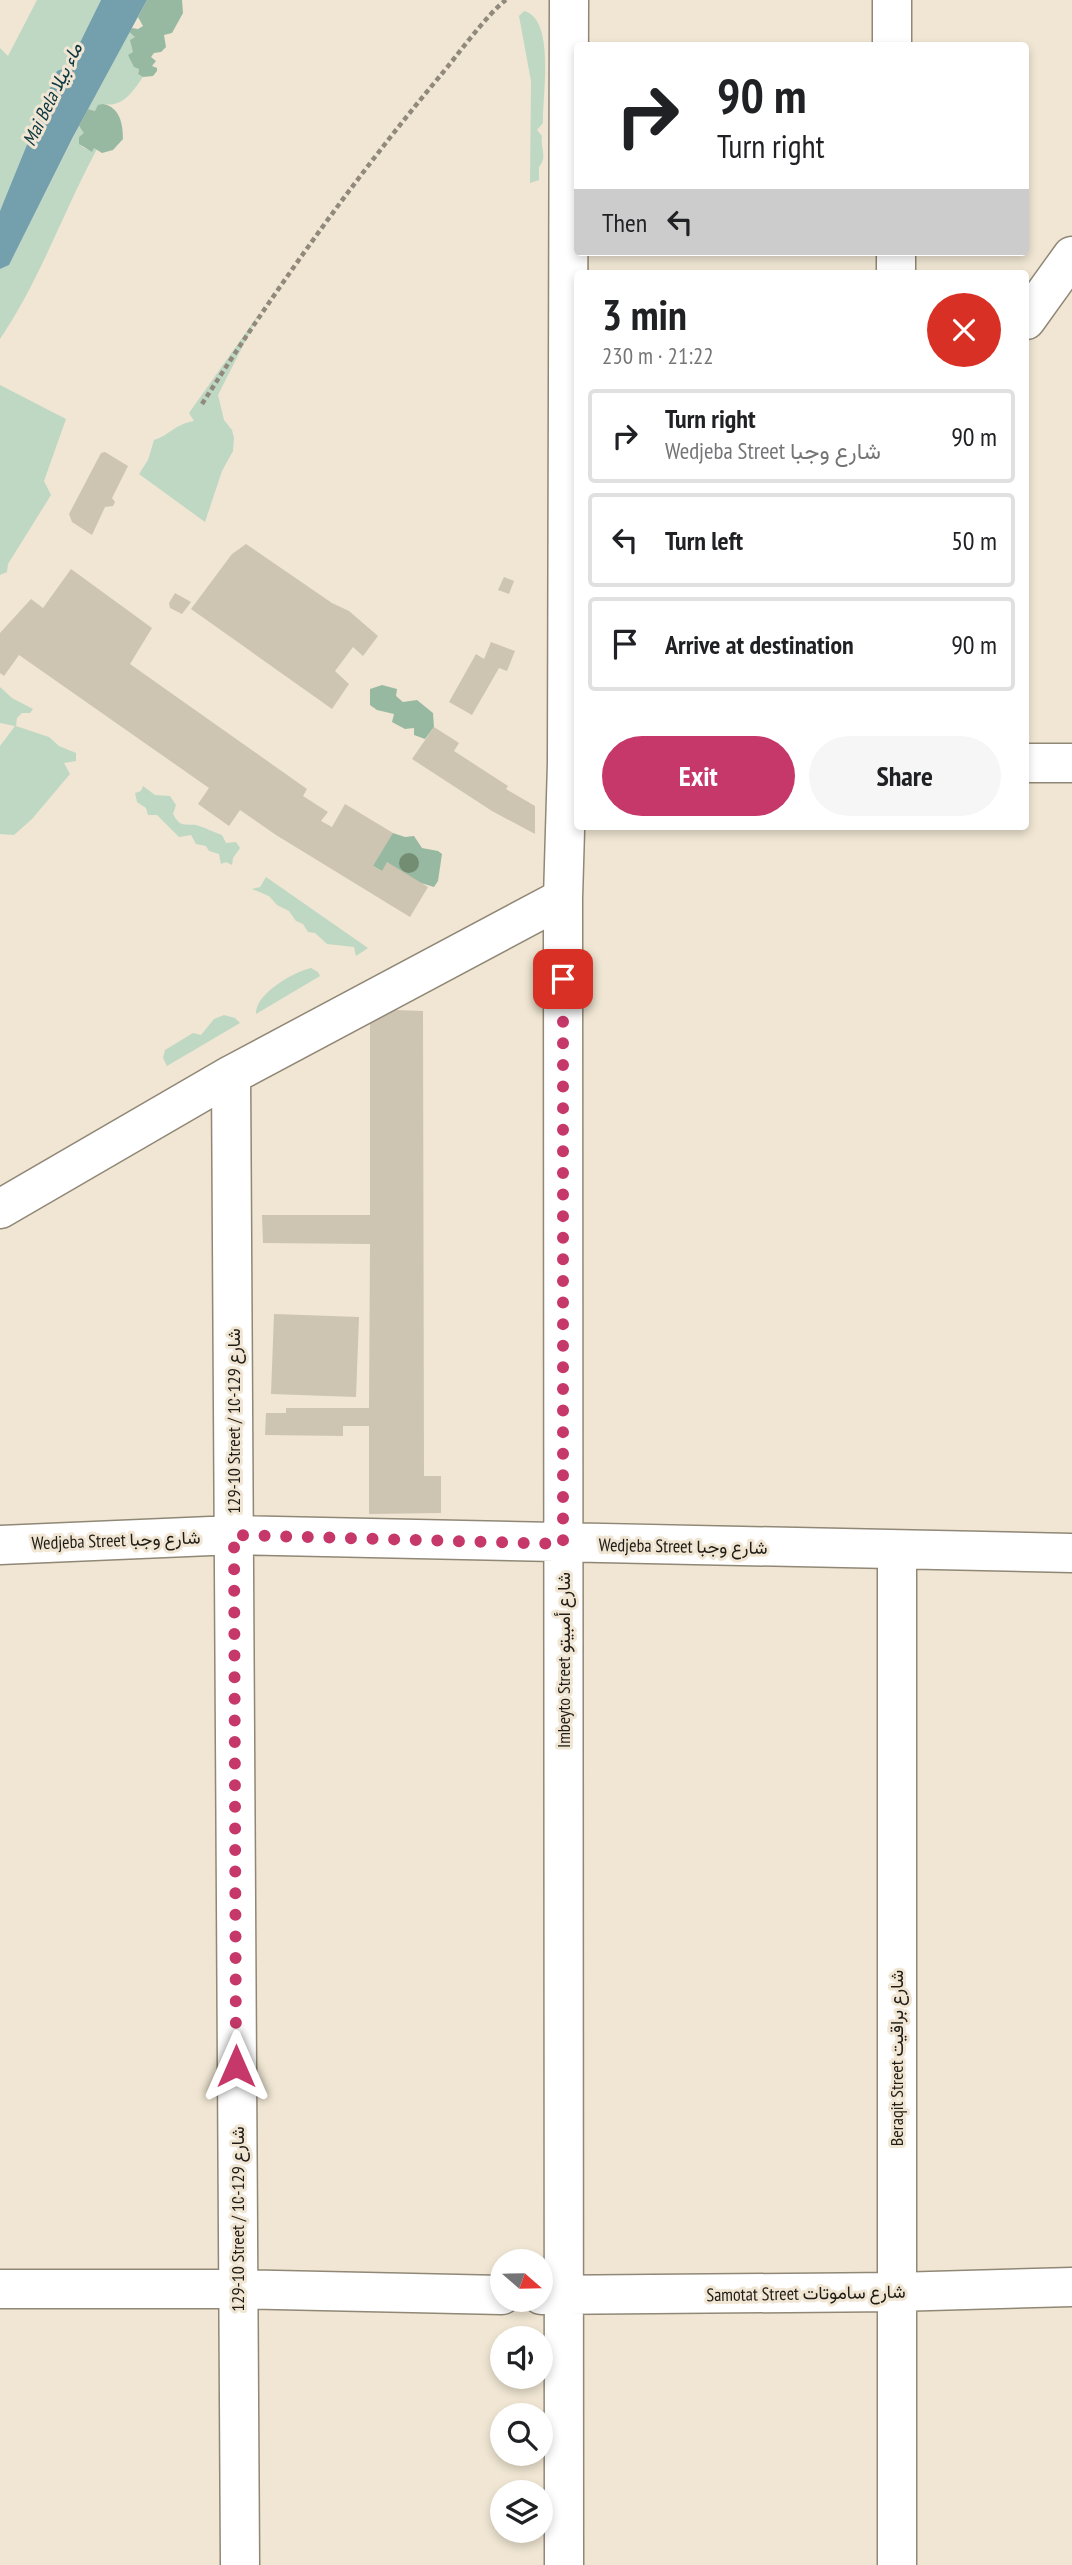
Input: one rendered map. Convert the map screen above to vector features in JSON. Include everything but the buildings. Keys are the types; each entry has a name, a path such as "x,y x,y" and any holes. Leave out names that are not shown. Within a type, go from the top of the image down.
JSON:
{"street":[{"name":"Imbeyto Street شارع أمبيتو","path":"553,2249 563,1544 563,898 572,763 569,0"},
{"path":"892,0 892,42"},
{"path":"1029,316 1072,256"},
{"path":"1029,763 1072,763"},
{"path":"0,1209 231,1075 563,898"},
{"name":"129-10 Street / شارع 129-10","path":"231,1075 240,2565"},
{"name":"Wedjeba Street شارع وجبا","path":"0,1545 234,1535 1072,1553"},
{"name":"Beraqit Street شارع براقيت","path":"897,1550 897,2565"},
{"name":"Samotat Street شارع ساموتات","path":"553,2296 1072,2287"},
{"path":"0,2289 237,2289 490,2295"},
{"name":"Imbeyto Street شارع أمبيتو","path":"553,2312 564,2565"}],"path":[{"path":"202,404 260,314 330,216 425,94 506,0"}],"green space":[{"path":"37,0 101,0 0,211 0,48 8,56"},
{"path":"147,0 182,0 183,13 172,33 164,35 166,47 151,57 156,61 152,66 157,68 157,71 153,76 143,77 138,74 139,69 134,67 128,55 133,52 130,40 135,37 129,32 132,28 143,26 138,17"},
{"path":"524,11 534,17 540,28 545,60 543,123 537,130 542,136 543,159 539,167 539,180 530,183 531,81 519,16"},
{"path":"129,32 135,37 133,52 139,68 138,74 143,77 122,101 103,104 96,111 88,109"},
{"path":"103,104 117,112 123,139 113,150 102,153 94,148 92,152 79,144 79,137 84,133 79,126 88,109 95,111 98,105"},
{"path":"79,126 85,133 79,137 81,145 92,151 94,147 97,149 39,270 0,339 0,269 9,265"},
{"path":"259,314 218,395 224,420 232,430 233,451 222,471 205,522 139,474 148,460 154,440 194,421 189,413"},
{"path":"0,385 66,419 44,481 51,495 8,564 7,572 0,575"},
{"path":"382,685 397,689 396,696 403,702 417,700 433,713 434,727 425,739 414,735 414,728 405,729 392,722 394,714 377,710 370,705 370,689"},
{"path":"0,687 12,698 33,709 17,718 16,726 49,737 59,746 76,753 76,761 64,763 70,774 32,819 14,835 0,834 0,746 15,726 0,723"},
{"path":"143,786 155,795 170,796 176,805 173,814 180,823 222,835 226,843 236,842 240,848 232,865 226,862 221,864 219,854 209,851 206,846 196,844 191,835 179,837 157,815 148,815 146,808 137,802 135,793 141,791"},
{"path":"393,833 405,837 414,836 422,848 442,854 438,881 434,887 373,866 383,837"},
{"path":"266,877 368,948 356,956 354,947 327,944 315,933 308,932 289,911 277,905 269,896 252,889 260,887"},
{"path":"311,968 320,976 256,1014 257,1006 276,985"},
{"path":"224,1015 235,1018 240,1023 167,1066 163,1058 165,1050 193,1033 201,1035 214,1019"}],"water":[{"name":"Mai Bela ماء بيلا","path":"101,0 147,0 73,137 9,265 0,269 0,211 57,71 68,67"}],"route":[{"path":"236,2066 234,1535 563,1544 563,979"}]}
